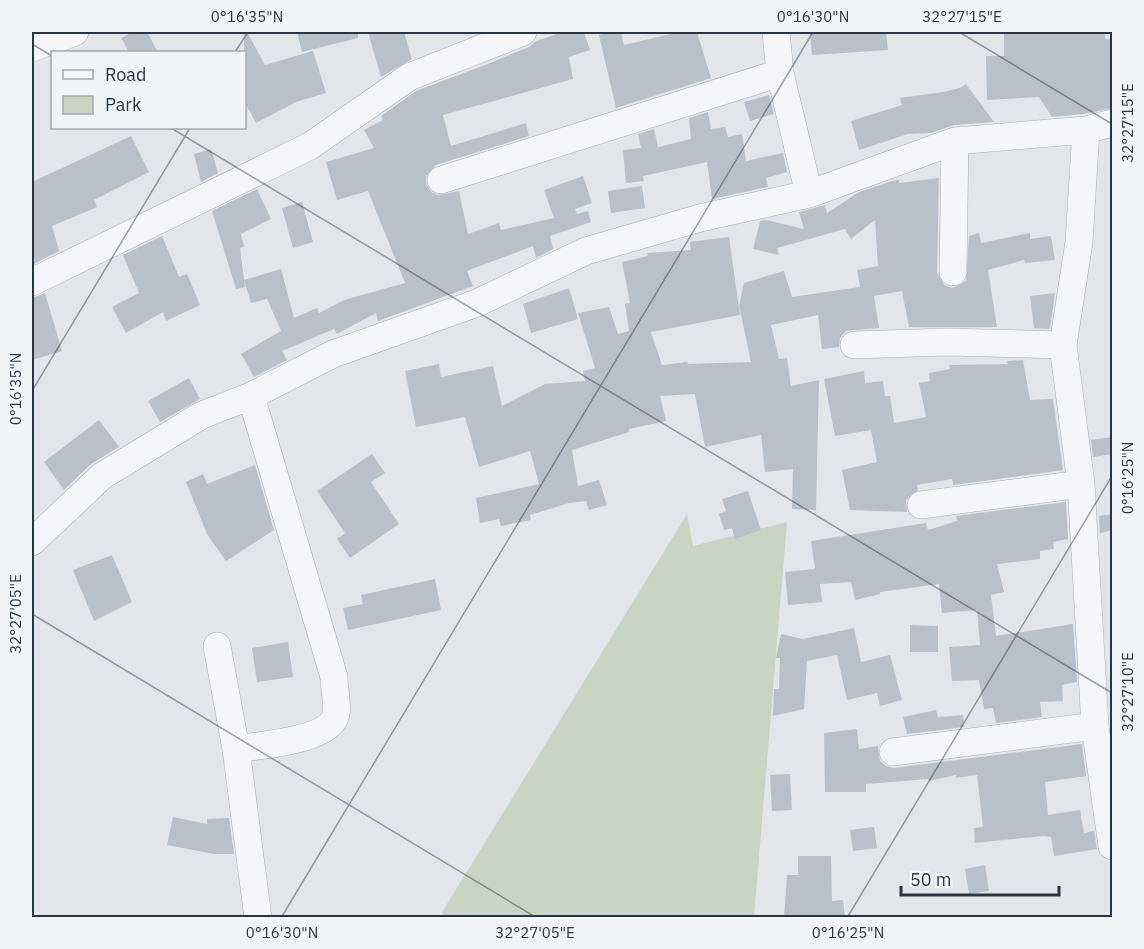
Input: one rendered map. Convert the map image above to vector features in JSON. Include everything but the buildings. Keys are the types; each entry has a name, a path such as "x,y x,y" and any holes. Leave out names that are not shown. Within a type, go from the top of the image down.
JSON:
{"street":[{"path":"32,48 75,32"},
{"path":"32,282 310,146 409,77 523,32"},
{"path":"776,32 780,73 809,194"},
{"path":"441,180 780,73"},
{"path":"32,542 102,476 202,415 250,396 333,354 477,303 586,251 700,218 809,194 955,141 1086,130 1113,123"},
{"path":"1086,130 1079,242 1063,345 1081,484 1095,726 1113,846"},
{"path":"953,272 955,141"},
{"path":"854,345 925,342 1063,345"},
{"path":"236,749 309,735 328,728 336,715 334,677 250,396"},
{"path":"921,505 1081,484"},
{"path":"217,646 236,749 258,918"},
{"path":"893,752 1095,726"}],"green space":[{"path":"687,514 693,546 787,522 754,917 444,918 442,912"}]}
